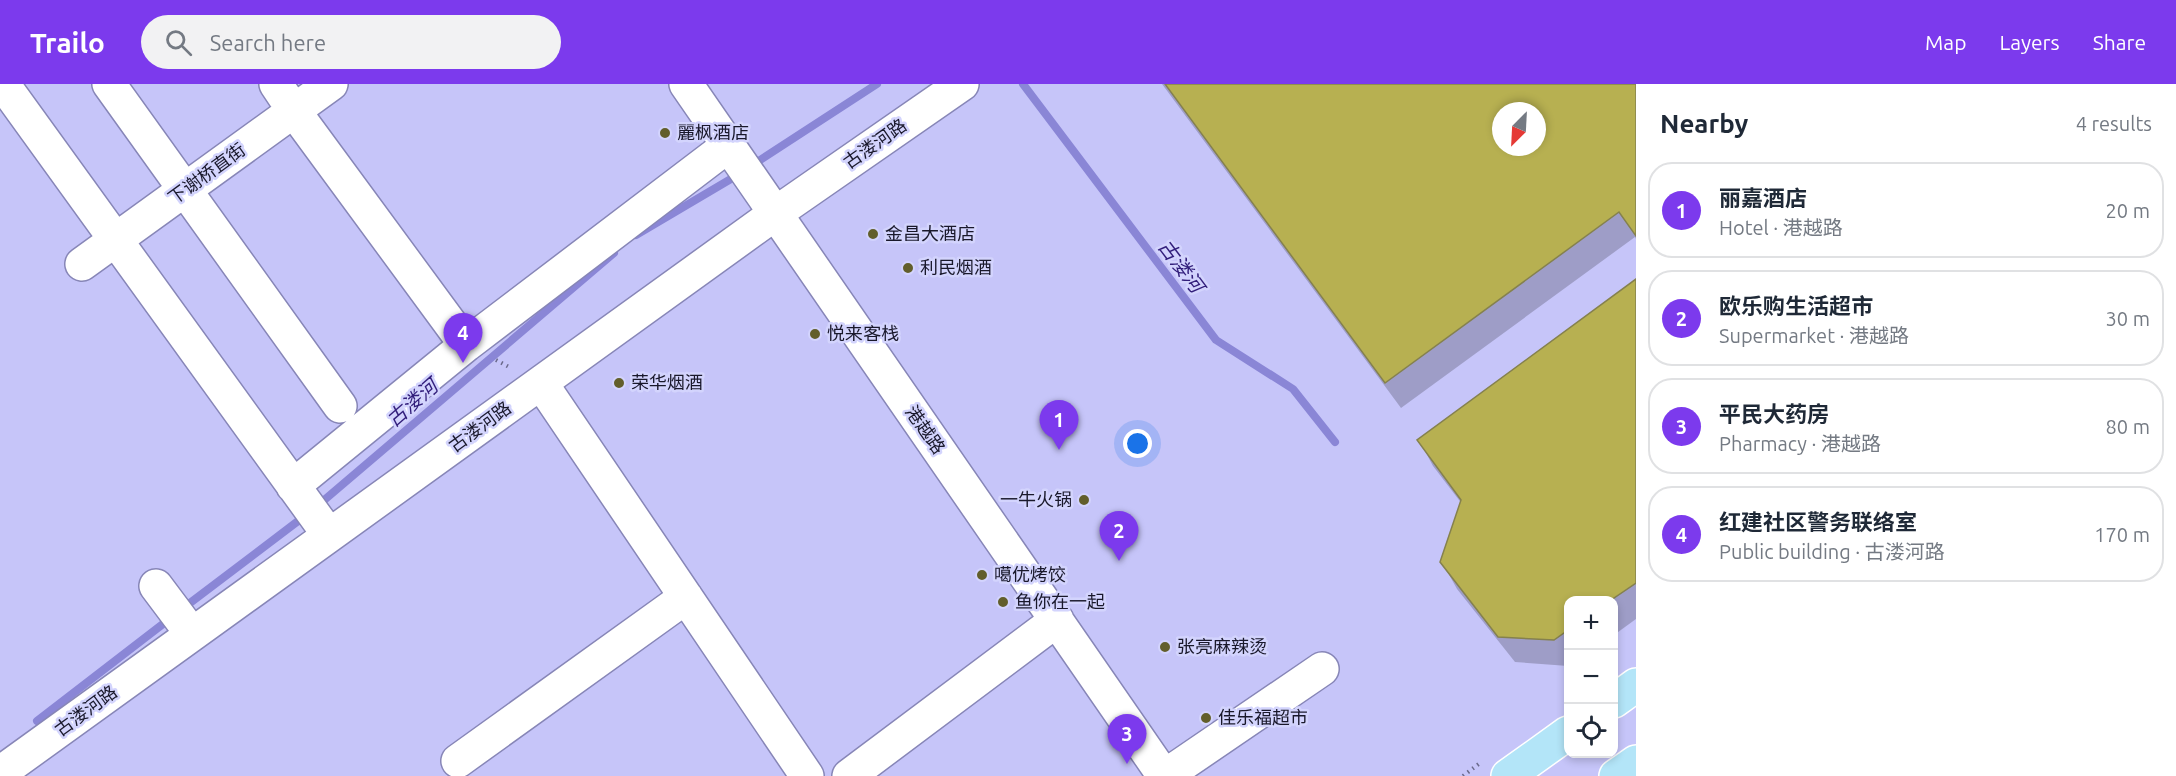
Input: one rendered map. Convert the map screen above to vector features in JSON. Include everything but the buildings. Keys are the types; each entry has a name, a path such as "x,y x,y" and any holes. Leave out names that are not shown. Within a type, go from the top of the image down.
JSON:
{"main road":[{"path":"1618,698 1636,685"},
{"path":"1508,776 1564,737"},
{"path":"1616,776 1636,762"}],"street":[{"path":"3,84 312,511 466,345 740,161"},
{"path":"109,84 340,406"},
{"path":"276,84 466,345"},
{"name":"下谢桥直街","path":"82,264 331,84"},
{"name":"港越路","path":"686,84 1164,776"},
{"name":"古溇河路","path":"0,773 189,631 312,511 541,383 776,213 962,84"},
{"path":"541,383 807,776"},
{"path":"161,593 189,631"},
{"path":"458,761 686,597"},
{"path":"849,776 1057,620"},
{"path":"1164,776 1322,669"}],"path":[{"path":"466,345 541,383"}],"waterway":[{"name":"古溇河","path":"751,166 877,84"},
{"name":"古溇河","path":"1023,84 1216,340 1293,389 1335,442"},
{"name":"古溇河","path":"636,235 741,173"},
{"name":"古溇河","path":"316,507 614,253"},
{"name":"古溇河","path":"182,609 306,515"},
{"name":"古溇河","path":"37,721 172,617"}],"place":[{"name":"麗枫酒店","path":"665,133"},
{"name":"金昌大酒店","path":"873,234"},
{"name":"利民烟酒","path":"908,268"},
{"name":"悦来客栈","path":"815,334"},
{"name":"红建社区警务联络室","path":"463,363"},
{"name":"荣华烟酒","path":"619,383"},
{"name":"丽嘉酒店","path":"1059,450"},
{"name":"一牛火锅","path":"1084,500"},
{"name":"欧乐购生活超市","path":"1119,561"},
{"name":"噶优烤饺","path":"982,575"},
{"name":"鱼你在一起","path":"1003,602"},
{"name":"张亮麻辣烫","path":"1165,647"},
{"name":"佳乐福超市","path":"1206,718"},
{"name":"平民大药房","path":"1127,764"}]}
